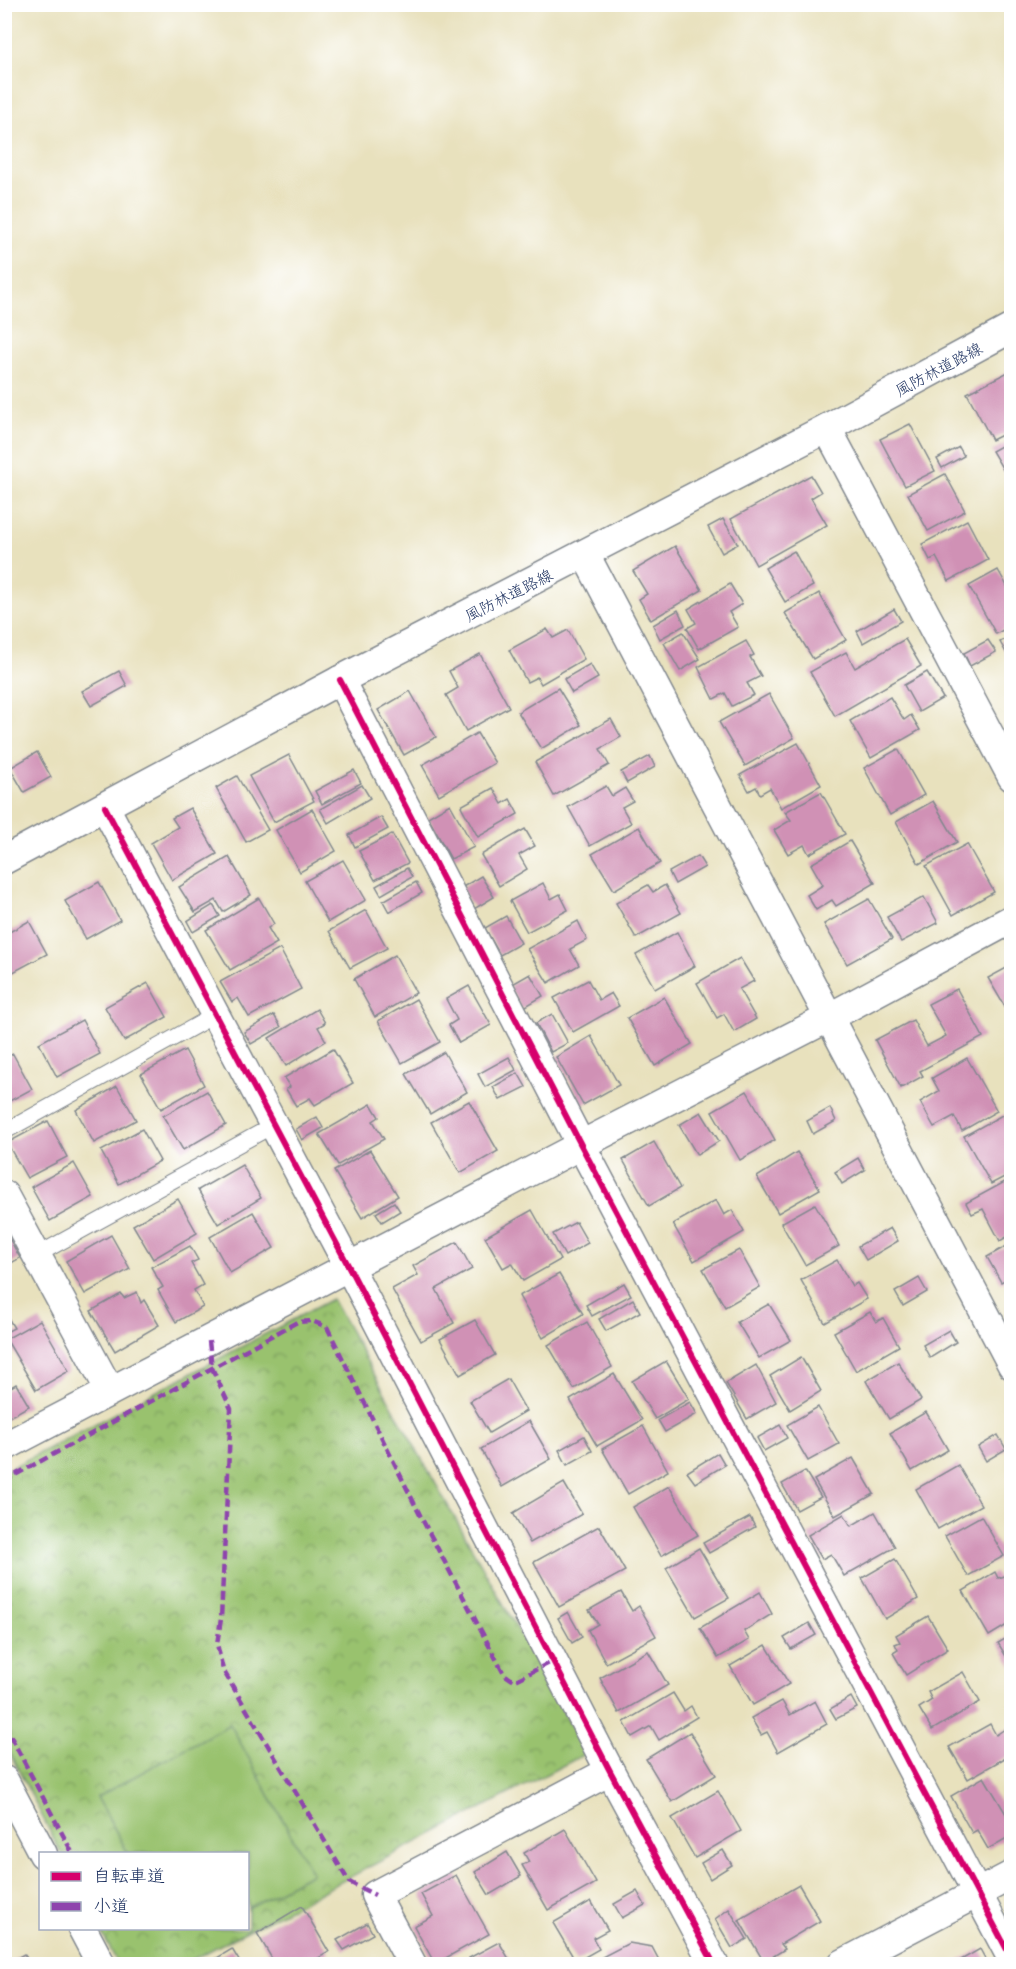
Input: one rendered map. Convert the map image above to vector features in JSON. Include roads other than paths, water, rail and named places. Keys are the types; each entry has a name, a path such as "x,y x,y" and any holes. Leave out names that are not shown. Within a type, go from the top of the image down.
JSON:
{"street":[{"name":"風防林道路線","path":"4,860 340,680 827,428 1011,328"},
{"path":"827,428 1011,777"},
{"path":"585,554 1011,1365"},
{"path":"340,680 581,1145 1011,1959"},
{"path":"105,807 714,1965"},
{"path":"4,1447 828,1018 1011,920"},
{"path":"4,1195 110,1392"},
{"path":"412,1965 375,1895 610,1771"},
{"path":"4,1780 42,1852"},
{"path":"842,1965 1011,1875"},
{"path":"83,1930 101,1965"}],"lane":[{"path":"4,1132 215,1015"},
{"path":"37,1255 273,1125"}]}
